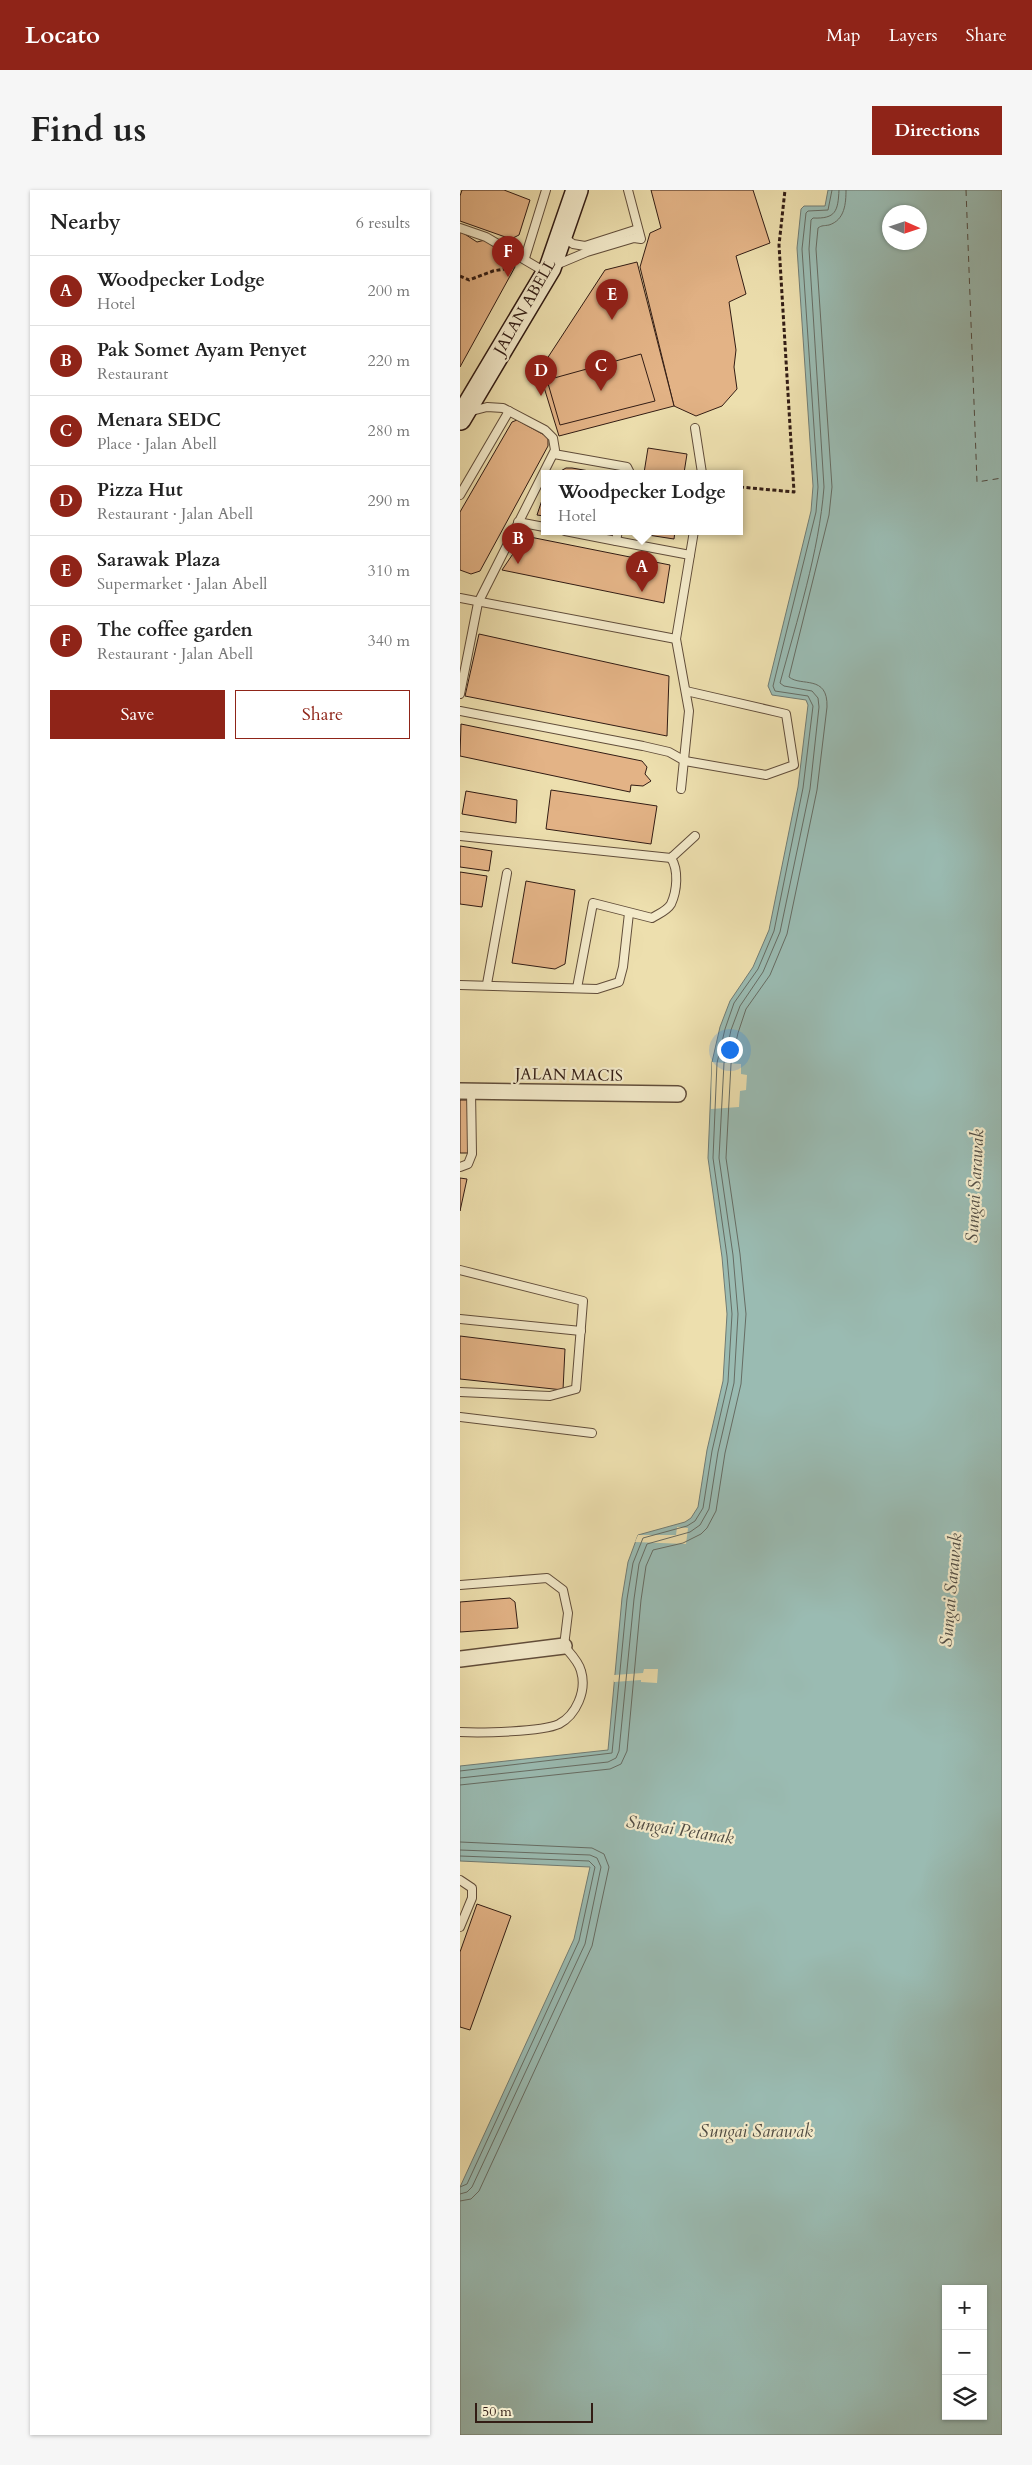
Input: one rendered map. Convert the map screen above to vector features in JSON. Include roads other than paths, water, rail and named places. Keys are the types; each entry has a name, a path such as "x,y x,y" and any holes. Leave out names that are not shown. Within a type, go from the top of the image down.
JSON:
{"main road":[{"path":"564,229 570,190"},
{"name":"JALAN ABELL","path":"462,416 548,270 564,229 576,190"}],"street":[{"name":"JALAN MACIS","path":"465,1091 678,1094"},
{"path":"460,1658 564,1646"}],"lane":[{"path":"525,258 546,190"},
{"path":"460,228 486,237 548,270 572,257 627,240 641,239 628,190"},
{"path":"564,229 573,244 585,246 638,229"},
{"path":"462,416 494,406 509,411 545,430 555,443 554,454 546,470"},
{"path":"460,495 509,411"},
{"path":"695,428 702,470"},
{"path":"554,454 627,467 628,470"},
{"path":"460,694 478,603 541,479"},
{"path":"518,522 541,526"},
{"path":"585,535 690,554"},
{"path":"616,541 617,535"},
{"path":"681,788 689,712 676,639 693,535"},
{"path":"460,598 478,603 676,639"},
{"path":"460,711 669,752 685,761 766,775 794,765 786,714 686,691"},
{"path":"460,836 671,858 696,836"},
{"path":"577,988 593,903 609,905 629,913 652,918 671,904 677,876 675,864 671,858"},
{"path":"487,984 507,873"},
{"path":"460,985 487,984 597,989 620,982 629,913"},
{"path":"460,1167 468,1164 472,1154 465,1091"},
{"path":"460,1270 583,1301 576,1389 550,1396 460,1392"},
{"path":"460,1320 581,1331"},
{"path":"460,1417 592,1433"},
{"path":"460,1584 547,1578 562,1590 568,1613 564,1646 581,1671 582,1688 578,1707 559,1724 486,1733 460,1732"},
{"path":"460,1880 472,1888 472,1898 460,1927"}],"water":[{"name":"Sungai Sarawak","path":"828,190 1002,190 1002,2435 460,2435 460,2187 574,1939 590,1867 460,1861 460,1766 608,1750 622,1598 628,1562 638,1535 685,1522 691,1518 698,1507 707,1450 723,1381 727,1314 722,1257 708,1158 712,1062 720,1027 730,1001 753,967 769,930 798,787 808,705 806,700 772,695 768,686 811,511 813,486 797,248 801,209 804,206 825,206"}],"place":[{"name":"The coffee garden","path":"508,277"},
{"name":"Sarawak Plaza","path":"612,320"},
{"name":"Menara SEDC","path":"601,391"},
{"name":"Pizza Hut","path":"541,396"},
{"name":"Pak Somet Ayam Penyet","path":"518,564"},
{"name":"Woodpecker Lodge","path":"642,592"}],"water label":[{"name":"Sungai Petanak","path":"680,1830"}]}
